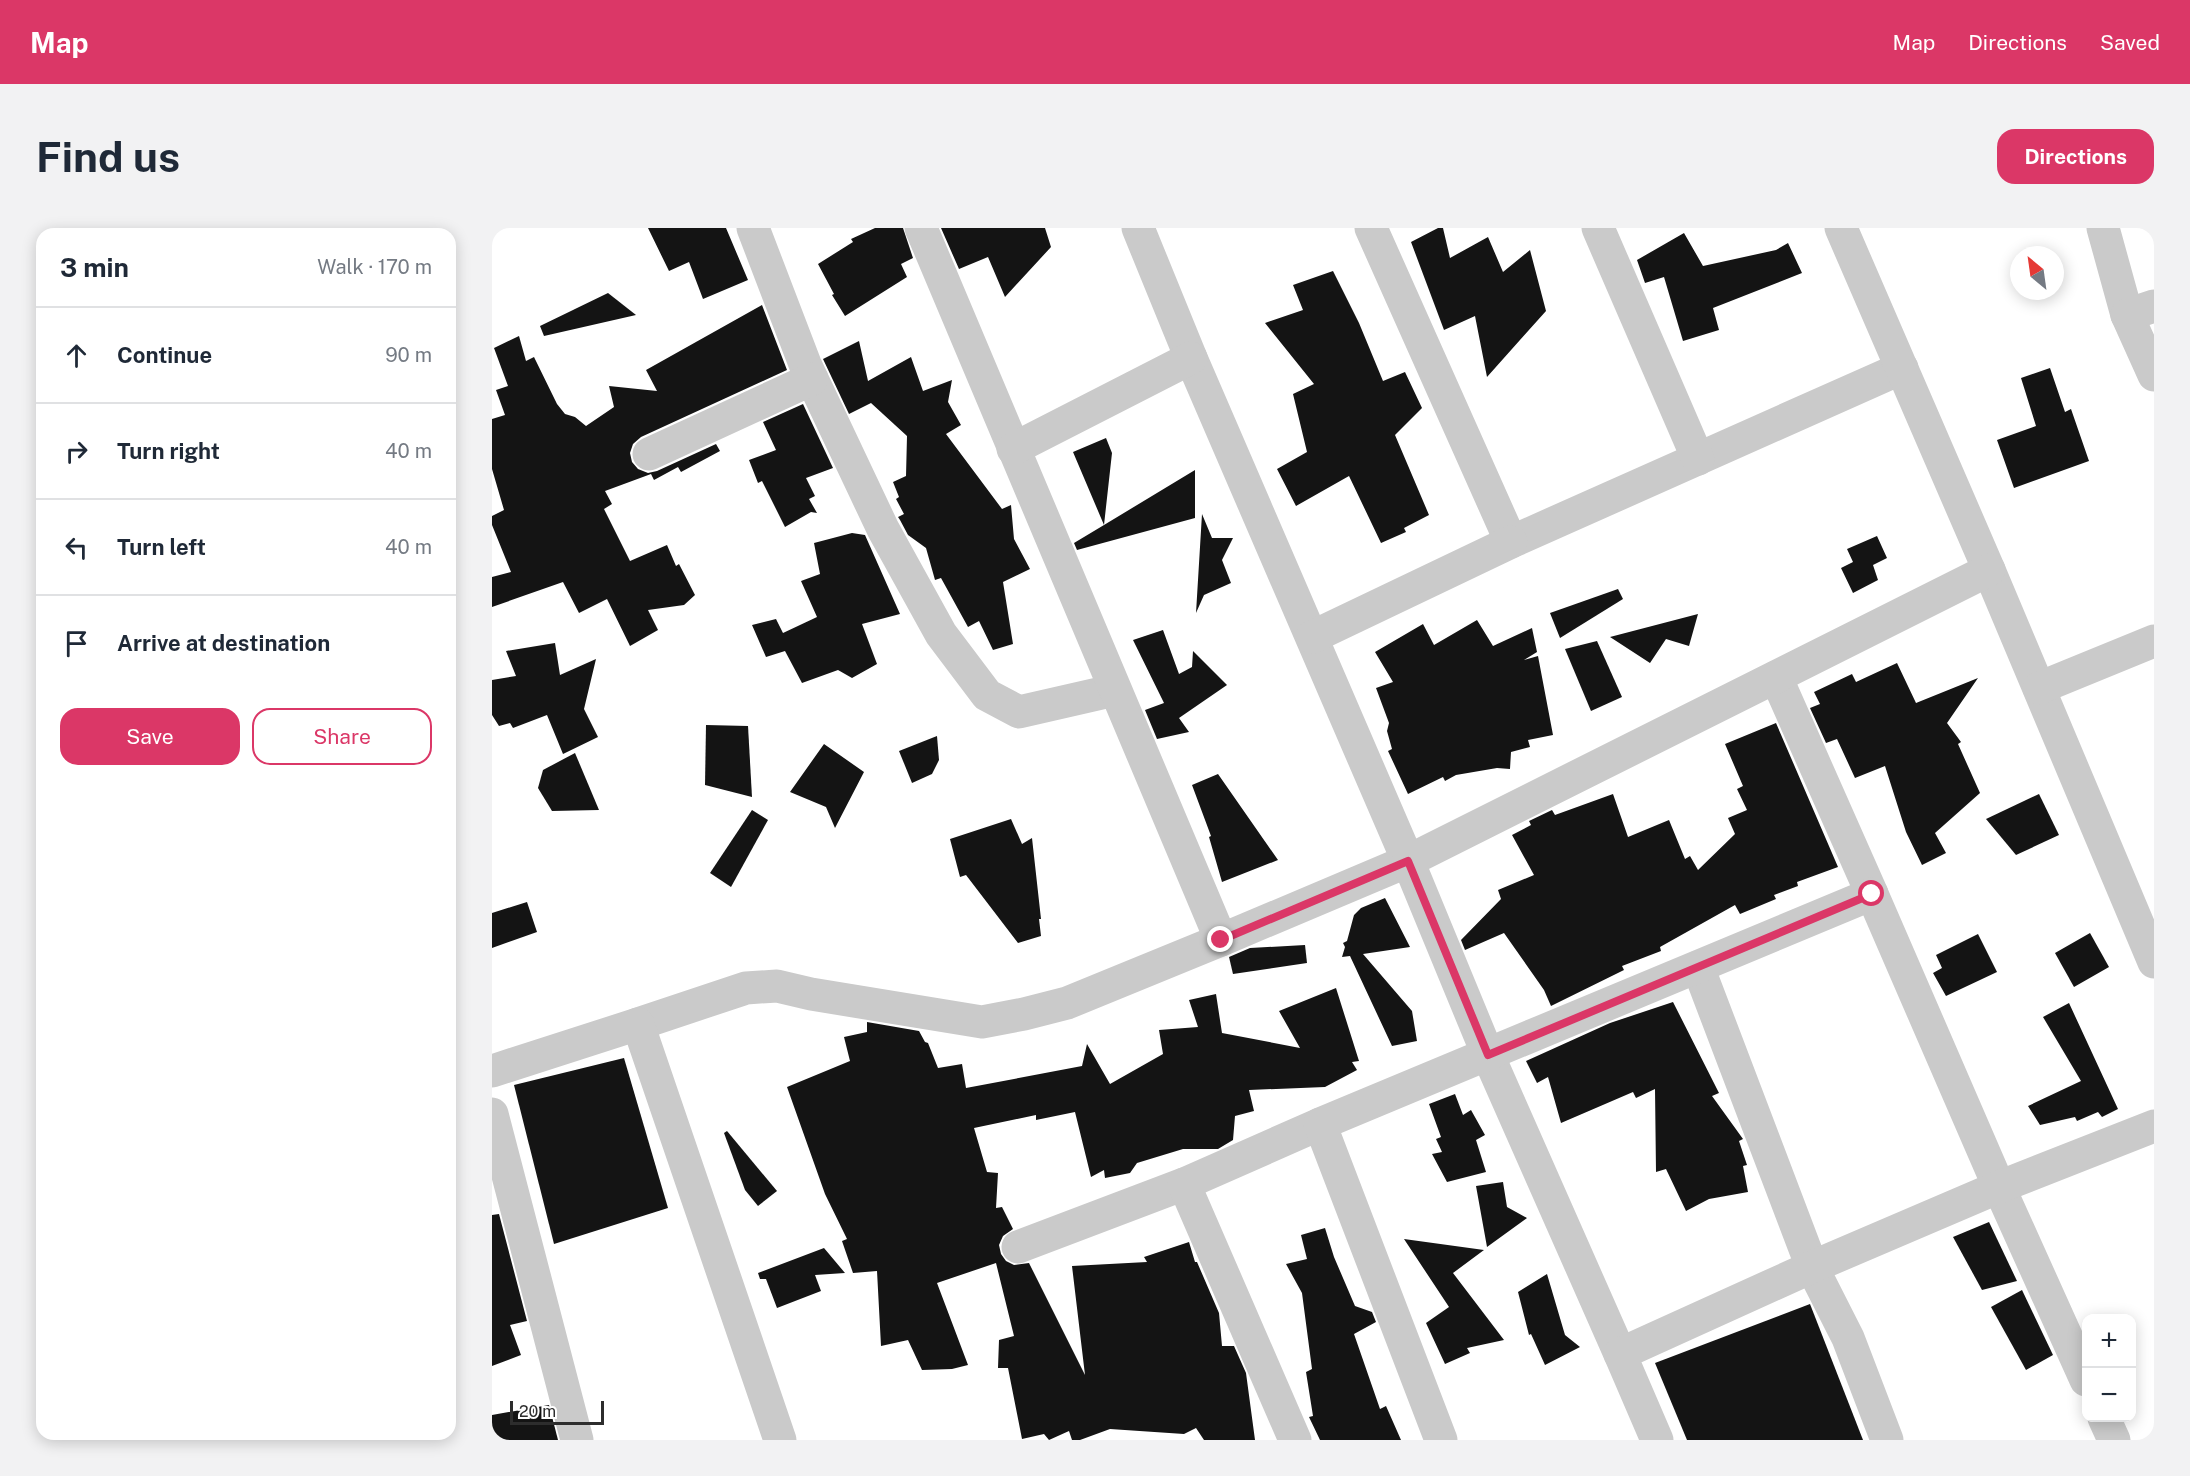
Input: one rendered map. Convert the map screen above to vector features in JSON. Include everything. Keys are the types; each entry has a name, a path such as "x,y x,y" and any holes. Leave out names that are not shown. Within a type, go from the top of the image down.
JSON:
{"street":[{"path":"753,228 812,379 894,550 941,634 987,695 1019,712 1115,690"},
{"path":"921,228 1221,940"},
{"path":"1138,228 1191,358 1408,861 1488,1055 1657,1440"},
{"path":"1371,228 1511,542"},
{"path":"1598,228 1698,459"},
{"path":"1841,228 1989,570 2154,962"},
{"path":"2103,228 2141,311 2154,375"},
{"path":"1013,449 1191,358"},
{"path":"1312,637 1511,542 1902,368"},
{"path":"649,454 812,379"},
{"path":"492,1071 746,988 777,986 982,1023 1067,1003 1408,861 1989,570"},
{"path":"2039,688 2154,641"},
{"path":"1776,677 2082,1371"},
{"path":"1018,1247 1184,1184 1320,1124 1872,894"},
{"path":"1698,967 1812,1267 1848,1338 1887,1440"},
{"path":"638,1024 780,1440"},
{"path":"492,1114 577,1440"},
{"path":"1320,1124 1441,1440"},
{"path":"1620,1354 1812,1267 1999,1187 2154,1126"},
{"path":"1184,1184 1295,1440"},
{"path":"2106,1422 2114,1440"}],"building":[{"path":"648,228 726,228 748,280 703,299 689,262 669,271"},
{"path":"875,228 903,228 913,258 901,264 907,277 845,316 832,295 834,294 818,264 853,242 851,239"},
{"path":"941,228 1045,228 1051,247 1005,297 988,257 959,269"},
{"path":"1438,228 1443,228 1450,258 1488,237 1503,272 1530,250 1546,311 1487,377 1475,316 1444,330 1411,242"},
{"path":"1684,233 1703,266 1776,250 1788,243 1802,273 1713,308 1719,330 1683,341 1664,277 1645,283 1637,260"},
{"path":"1333,271 1359,323 1383,381 1405,372 1422,408 1395,435 1429,515 1404,528 1406,532 1381,543 1349,476 1296,506 1277,469 1307,452 1293,394 1314,384 1265,323 1303,310 1293,285"},
{"path":"608,293 636,315 544,336 540,326"},
{"path":"762,305 787,370 641,437 633,444 630,453 632,462 638,469 648,473 716,444 720,451 681,472 678,467 654,480 651,474 605,491 612,504 604,509 630,561 667,545 676,566 679,564 695,595 684,605 648,610 658,630 630,646 607,599 579,613 563,582 492,607 492,577 511,572 492,525 492,516 504,510 492,469 492,419 505,415 496,390 508,386 494,348 519,336 526,361 534,357 557,404 565,414 575,417 586,426 614,407 609,386 657,391 646,370"},
{"path":"859,341 868,381 911,357 923,391 952,380 948,402 961,425 946,434 1002,509 1011,505 1014,539 1030,569 1003,582 1013,644 993,650 979,621 968,627 941,578 935,580 926,548 908,535 898,517 904,514 896,499 899,497 893,482 906,476 907,436 871,403 849,414 823,359"},
{"path":"2050,368 2065,412 2071,409 2089,461 2014,488 1997,440 2036,426 2021,378"},
{"path":"803,404 833,468 806,478 815,496 809,499 817,513 811,512 785,527 762,481 758,483 749,460 776,450 763,422"},
{"path":"1106,438 1112,453 1104,525 1073,452"},
{"path":"1195,470 1195,518 1077,550 1074,543"},
{"path":"1202,514 1212,538 1233,538 1222,560 1231,583 1204,595 1196,613"},
{"path":"852,533 865,535 900,614 862,624 877,664 852,678 838,670 802,683 785,651 766,657 752,625 776,619 783,633 817,617 801,581 820,574 814,543"},
{"path":"1877,536 1887,558 1873,565 1878,580 1853,593 1841,568 1853,562 1847,549"},
{"path":"1618,589 1623,599 1560,638 1550,613"},
{"path":"1698,614 1689,646 1666,639 1650,663 1610,637"},
{"path":"1477,620 1493,646 1532,628 1537,652 1524,660 1538,656 1553,735 1528,740 1530,747 1511,752 1510,769 1497,768 1456,775 1445,781 1443,777 1408,794 1388,751 1392,749 1387,731 1389,723 1376,688 1393,682 1375,652 1423,624 1434,645"},
{"path":"1163,630 1179,674 1192,667 1193,651 1227,685 1179,718 1189,732 1157,739 1145,710 1164,703 1133,640"},
{"path":"1597,641 1622,697 1591,711 1565,649"},
{"path":"555,643 560,675 596,659 584,709 598,737 563,754 547,715 513,728 510,723 499,726 492,715 492,680 516,676 506,651"},
{"path":"1897,663 1916,703 1978,678 1947,723 1961,742 1958,744 1980,793 1935,833 1946,853 1922,865 1906,832 1885,766 1855,778 1837,739 1826,743 1810,708 1820,704 1814,692 1852,674 1856,682"},
{"path":"1776,723 1838,867 1797,882 1798,886 1774,895 1776,899 1740,914 1735,905 1660,947 1661,951 1622,966 1624,970 1551,1006 1544,990 1504,933 1465,950 1461,940 1501,899 1498,890 1534,875 1512,835 1531,825 1529,821 1552,810 1555,815 1613,794 1628,837 1669,820 1685,859 1690,856 1698,870 1735,834 1728,818 1747,810 1737,789 1743,786 1725,744"},
{"path":"706,725 748,726 752,797 705,785"},
{"path":"937,736 939,760 932,774 912,783 899,751"},
{"path":"824,744 864,772 835,828 826,807 790,792"},
{"path":"575,753 599,810 552,811 538,788 543,770"},
{"path":"1218,774 1278,860 1222,882 1209,837 1211,836 1192,785"},
{"path":"2039,794 2059,835 2016,855 1986,819"},
{"path":"752,810 768,820 731,887 710,873"},
{"path":"1011,819 1022,844 1032,838 1041,919 1039,919 1041,936 1018,943 966,875 960,877 950,839"},
{"path":"1385,898 1410,947 1363,954 1412,1011 1417,1041 1392,1046 1350,956 1342,957 1345,947 1343,943 1347,941 1354,915 1361,908"},
{"path":"527,902 537,932 492,948 492,913"},
{"path":"2090,933 2109,967 2074,987 2055,953"},
{"path":"1978,934 1997,972 1946,996 1933,973 1942,968 1936,955"},
{"path":"1305,945 1307,963 1233,974 1229,957 1250,948"},
{"path":"1336,988 1359,1061 1352,1062 1357,1070 1325,1087 1249,1090 1254,1111 1235,1116 1233,1140 1218,1149 1183,1149 1137,1163 1130,1173 1105,1178 1104,1170 1091,1177 1075,1112 1036,1120 1036,1115 974,1128 987,1172 998,1173 996,1208 1002,1207 1013,1229 1003,1236 999,1245 1001,1254 1006,1261 1014,1265 1029,1263 1085,1375 1072,1266 1147,1262 1144,1257 1189,1242 1195,1262 1197,1262 1219,1313 1222,1346 1234,1346 1246,1373 1255,1440 1204,1440 1196,1428 1184,1434 1110,1429 1080,1440 1072,1440 1069,1431 1049,1440 1044,1434 1022,1439 1008,1368 998,1368 999,1340 1014,1336 996,1263 937,1283 968,1365 952,1369 922,1370 908,1340 881,1346 877,1271 853,1273 842,1241 847,1239 825,1194 787,1087 850,1061 844,1037 867,1032 867,1022 919,1031 928,1043 938,1068 962,1064 966,1088 1082,1066 1087,1044 1110,1084 1163,1054 1159,1030 1198,1027 1189,1000 1216,994 1222,1033 1300,1048 1279,1011"},
{"path":"1673,1002 1719,1093 1712,1096 1743,1139 1739,1141 1747,1165 1743,1166 1748,1192 1709,1199 1686,1211 1666,1169 1656,1172 1655,1089 1636,1098 1633,1092 1561,1123 1548,1077 1537,1083 1526,1061 1610,1023"},
{"path":"2069,1003 2118,1109 2102,1117 2098,1112 2077,1121 2075,1117 2040,1125 2028,1106 2081,1081 2043,1017"},
{"path":"624,1058 668,1208 554,1244 514,1085"},
{"path":"1455,1094 1463,1115 1471,1110 1485,1135 1476,1140 1486,1172 1447,1182 1432,1154 1442,1152 1436,1139 1441,1137 1429,1104"},
{"path":"727,1131 777,1191 758,1206 745,1190 724,1133"},
{"path":"1503,1182 1507,1207 1527,1218 1487,1247 1476,1186"},
{"path":"499,1214 527,1321 510,1325 521,1355 492,1366 492,1215"},
{"path":"1989,1222 2017,1281 1982,1290 1953,1237"},
{"path":"1325,1228 1334,1257 1355,1306 1372,1312 1376,1322 1354,1334 1380,1409 1386,1406 1401,1440 1320,1440 1309,1417 1313,1416 1306,1372 1312,1369 1302,1293 1286,1264 1307,1259 1301,1235"},
{"path":"1404,1239 1484,1250 1453,1273 1504,1340 1467,1348 1470,1353 1445,1364 1426,1323 1449,1307"},
{"path":"824,1248 845,1273 815,1275 821,1291 777,1308 766,1279 760,1279 758,1273"},
{"path":"1547,1274 1565,1335 1580,1347 1545,1365 1531,1334 1529,1335 1518,1292"},
{"path":"2022,1290 2053,1355 2026,1370 1991,1307"},
{"path":"1810,1304 1863,1440 1687,1440 1655,1363"},
{"path":"549,1405 558,1440 492,1440 492,1415"}],"route":[{"path":"1221,940 1408,861 1488,1055 1872,894"}]}
